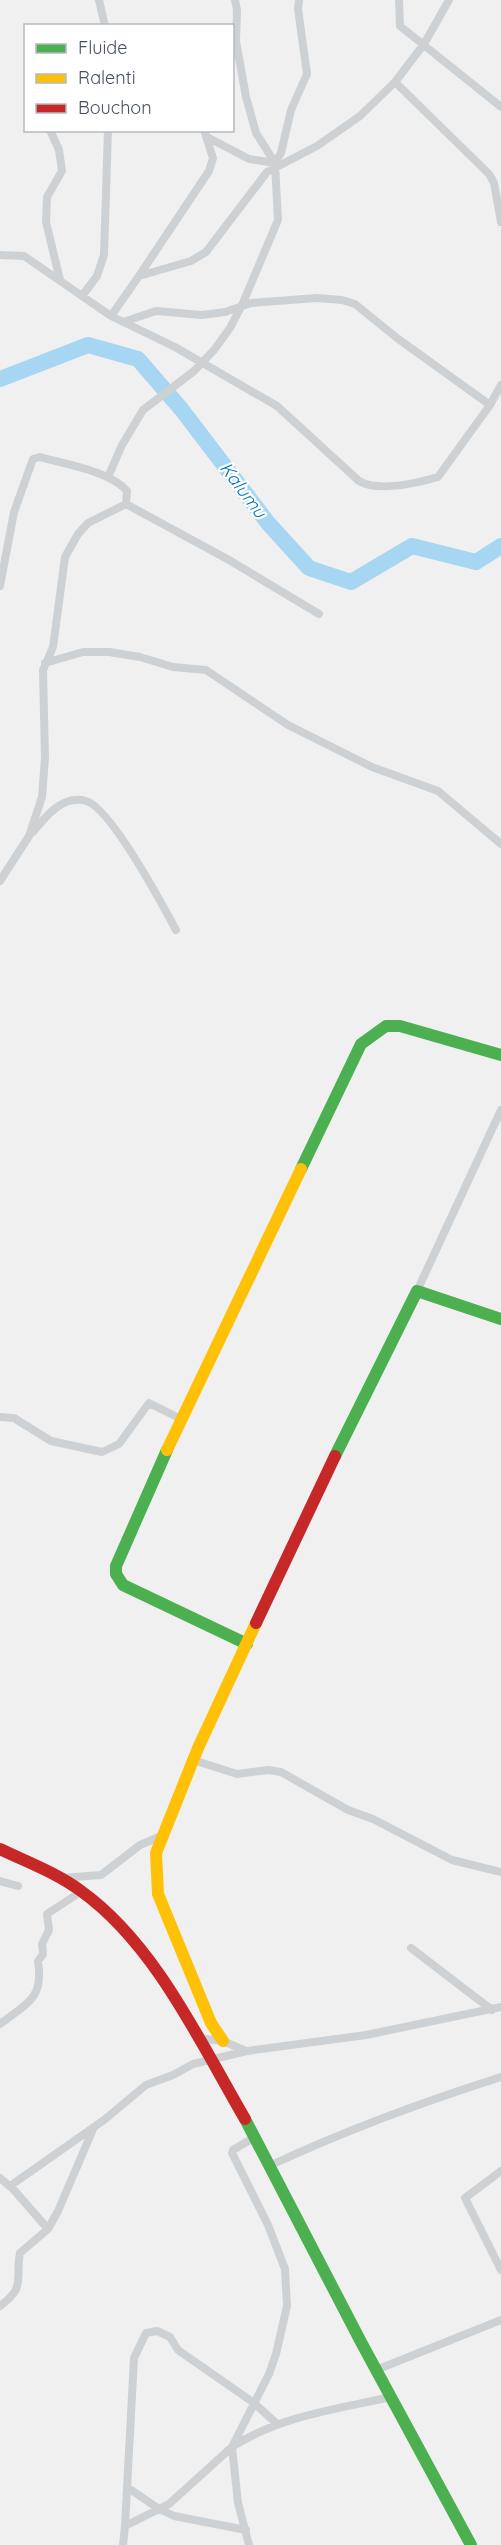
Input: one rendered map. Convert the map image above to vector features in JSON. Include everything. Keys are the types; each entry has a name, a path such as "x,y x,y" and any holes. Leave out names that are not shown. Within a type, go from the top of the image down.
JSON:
{"street":[{"path":"99,0 105,24"},
{"path":"108,477 137,417 202,362 230,328 278,220 275,165 256,133 250,115 236,41 235,0"},
{"path":"139,276 200,257 212,246 260,180 275,165 281,153 291,110 307,74 298,9 299,0"},
{"path":"399,0 400,26 501,107"},
{"path":"206,134 249,159 275,165 317,146 350,124 395,82 424,44 449,0"},
{"path":"395,82 489,174 494,183 501,222"},
{"path":"51,132 59,150 62,171 47,197 46,222 60,280"},
{"path":"82,296 97,276 104,255 108,132"},
{"path":"111,316 209,171 213,158 206,134"},
{"path":"0,255 24,256 111,316 202,362 282,409 359,481 375,487 438,477 490,405 501,385"},
{"path":"123,322 156,311 202,315 225,312 242,305 317,298 350,302 490,405"},
{"path":"0,586 14,512 33,459 40,457 108,477 127,491 126,504"},
{"path":"126,504 229,560 320,614"},
{"path":"29,836 42,797 44,781 43,670 53,647 65,557 71,545 88,524 126,504"},
{"path":"45,663 83,652 109,652 140,657 173,667 206,670 288,725 372,767 438,791 501,844"},
{"path":"0,881 29,836 47,814 66,802 84,800 102,812 123,842 176,930"},
{"path":"247,1644 123,1585 116,1574 116,1566 181,1419 361,1044 381,1028 400,1026 501,1055"},
{"path":"223,2041 211,2024 158,1894 155,1862 161,1836 193,1760 322,1481 417,1291 501,1110"},
{"path":"417,1291 501,1319"},
{"path":"0,1417 14,1418 51,1441 84,1450 102,1452 118,1444 149,1403 181,1419"},
{"path":"193,1760 237,1774 268,1770 281,1772 348,1810 373,1819 452,1860 501,1872"},
{"path":"61,1878 101,1875 140,1845 161,1836"},
{"path":"0,1849 61,1878 82,1891 140,1946 174,1997 255,2137 376,2370 471,2545"},
{"path":"0,1881 18,1886"},
{"path":"0,2024 37,1992 41,1977 38,1961 43,1954 42,1944 49,1930 47,1914 82,1891"},
{"path":"411,1948 492,2010"},
{"path":"10,2186 94,2127 146,2085 209,2059 247,2051 366,2035 501,2007"},
{"path":"197,2038 223,2041 247,2051"},
{"path":"270,2166 315,2144 501,2077"},
{"path":"0,2306 14,2296 17,2290 22,2249 48,2229 66,2194 94,2127"},
{"path":"249,2545 238,2503 232,2447 269,2374 287,2306 285,2269 279,2250 232,2153 233,2150 255,2137"},
{"path":"501,2171 465,2198 501,2270"},
{"path":"0,2178 48,2229"},
{"path":"376,2370 501,2320"},
{"path":"123,2545 134,2358 146,2333 157,2331 170,2337 184,2355 254,2403 278,2424"},
{"path":"125,2526 177,2498 232,2447 253,2434 278,2424 391,2397"},
{"path":"127,2487 159,2509 189,2521 246,2530"}],"waterway":[{"name":"Kalumu","path":"0,379 88,345 138,359 182,410 268,523 309,568 351,582 412,546 476,562 501,546"}],"traffic: fast":[{"path":"301,1169 361,1044 386,1026 400,1026 501,1055"},
{"path":"335,1456 417,1291 501,1319"},
{"path":"167,1450 116,1566 116,1574 123,1585 247,1644"},
{"path":"245,2119 361,2342 471,2545"}],"traffic: slow":[{"path":"167,1450 301,1169"},
{"path":"223,2041 211,2023 158,1894 156,1853 198,1748 256,1623"}],"traffic: jam":[{"path":"256,1623 335,1456"},
{"path":"0,1849 52,1873 81,1891 132,1938 174,1996 245,2119"}]}
